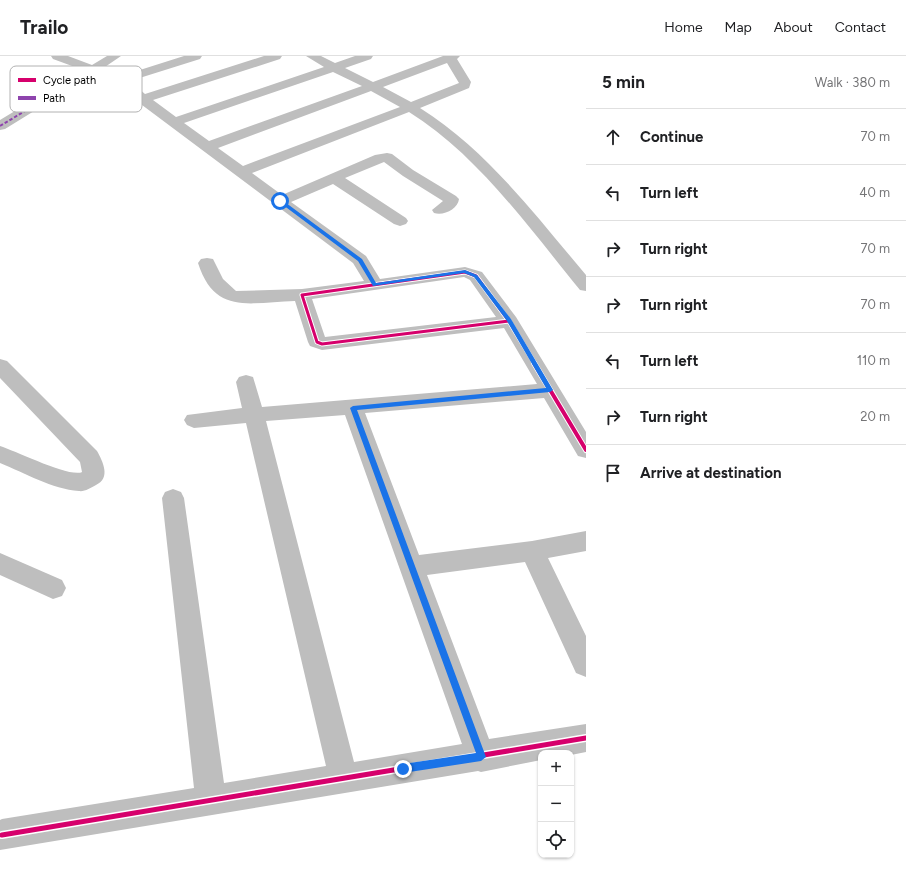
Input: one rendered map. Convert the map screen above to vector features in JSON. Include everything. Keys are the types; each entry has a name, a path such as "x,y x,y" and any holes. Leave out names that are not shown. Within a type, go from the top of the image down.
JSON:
{"street":[{"path":"57,56 83,66"},
{"path":"99,66 115,56"},
{"path":"142,73 196,56"},
{"path":"143,99 276,56"},
{"path":"312,56 411,107 448,134 494,177 586,286"},
{"path":"174,122 367,56"},
{"path":"207,147 452,57 465,82 465,85 411,107 242,172"},
{"path":"143,99 360,260 375,285"},
{"path":"0,126 23,112"},
{"path":"280,201 380,158 387,157 408,173 451,199 450,202 440,210"},
{"path":"334,178 400,221"},
{"path":"207,263 211,276 226,294 233,297 302,295 465,272 471,273 476,276 510,321 586,450"},
{"path":"302,295 317,342 322,344 510,321"},
{"path":"0,366 89,457 94,468 93,477 89,481 80,483 73,482 59,478 0,454"},
{"path":"246,382 343,777"},
{"path":"194,420 353,408 550,390"},
{"path":"353,408 481,757"},
{"path":"173,498 211,800"},
{"path":"411,567 532,551 586,541"},
{"path":"532,551 586,664"},
{"path":"0,563 53,588"},
{"path":"2,834 343,777 481,757 586,738"}],"marked path":[{"path":"0,126 23,112"}],"cycle path":[{"path":"509,321 322,344 317,342 302,295 465,272 476,276 509,321 586,450"},
{"path":"2,835 586,738"}],"route":[{"path":"280,201 360,260 375,285 465,272 476,276 510,321 550,390 353,408 481,757 403,769"}]}
